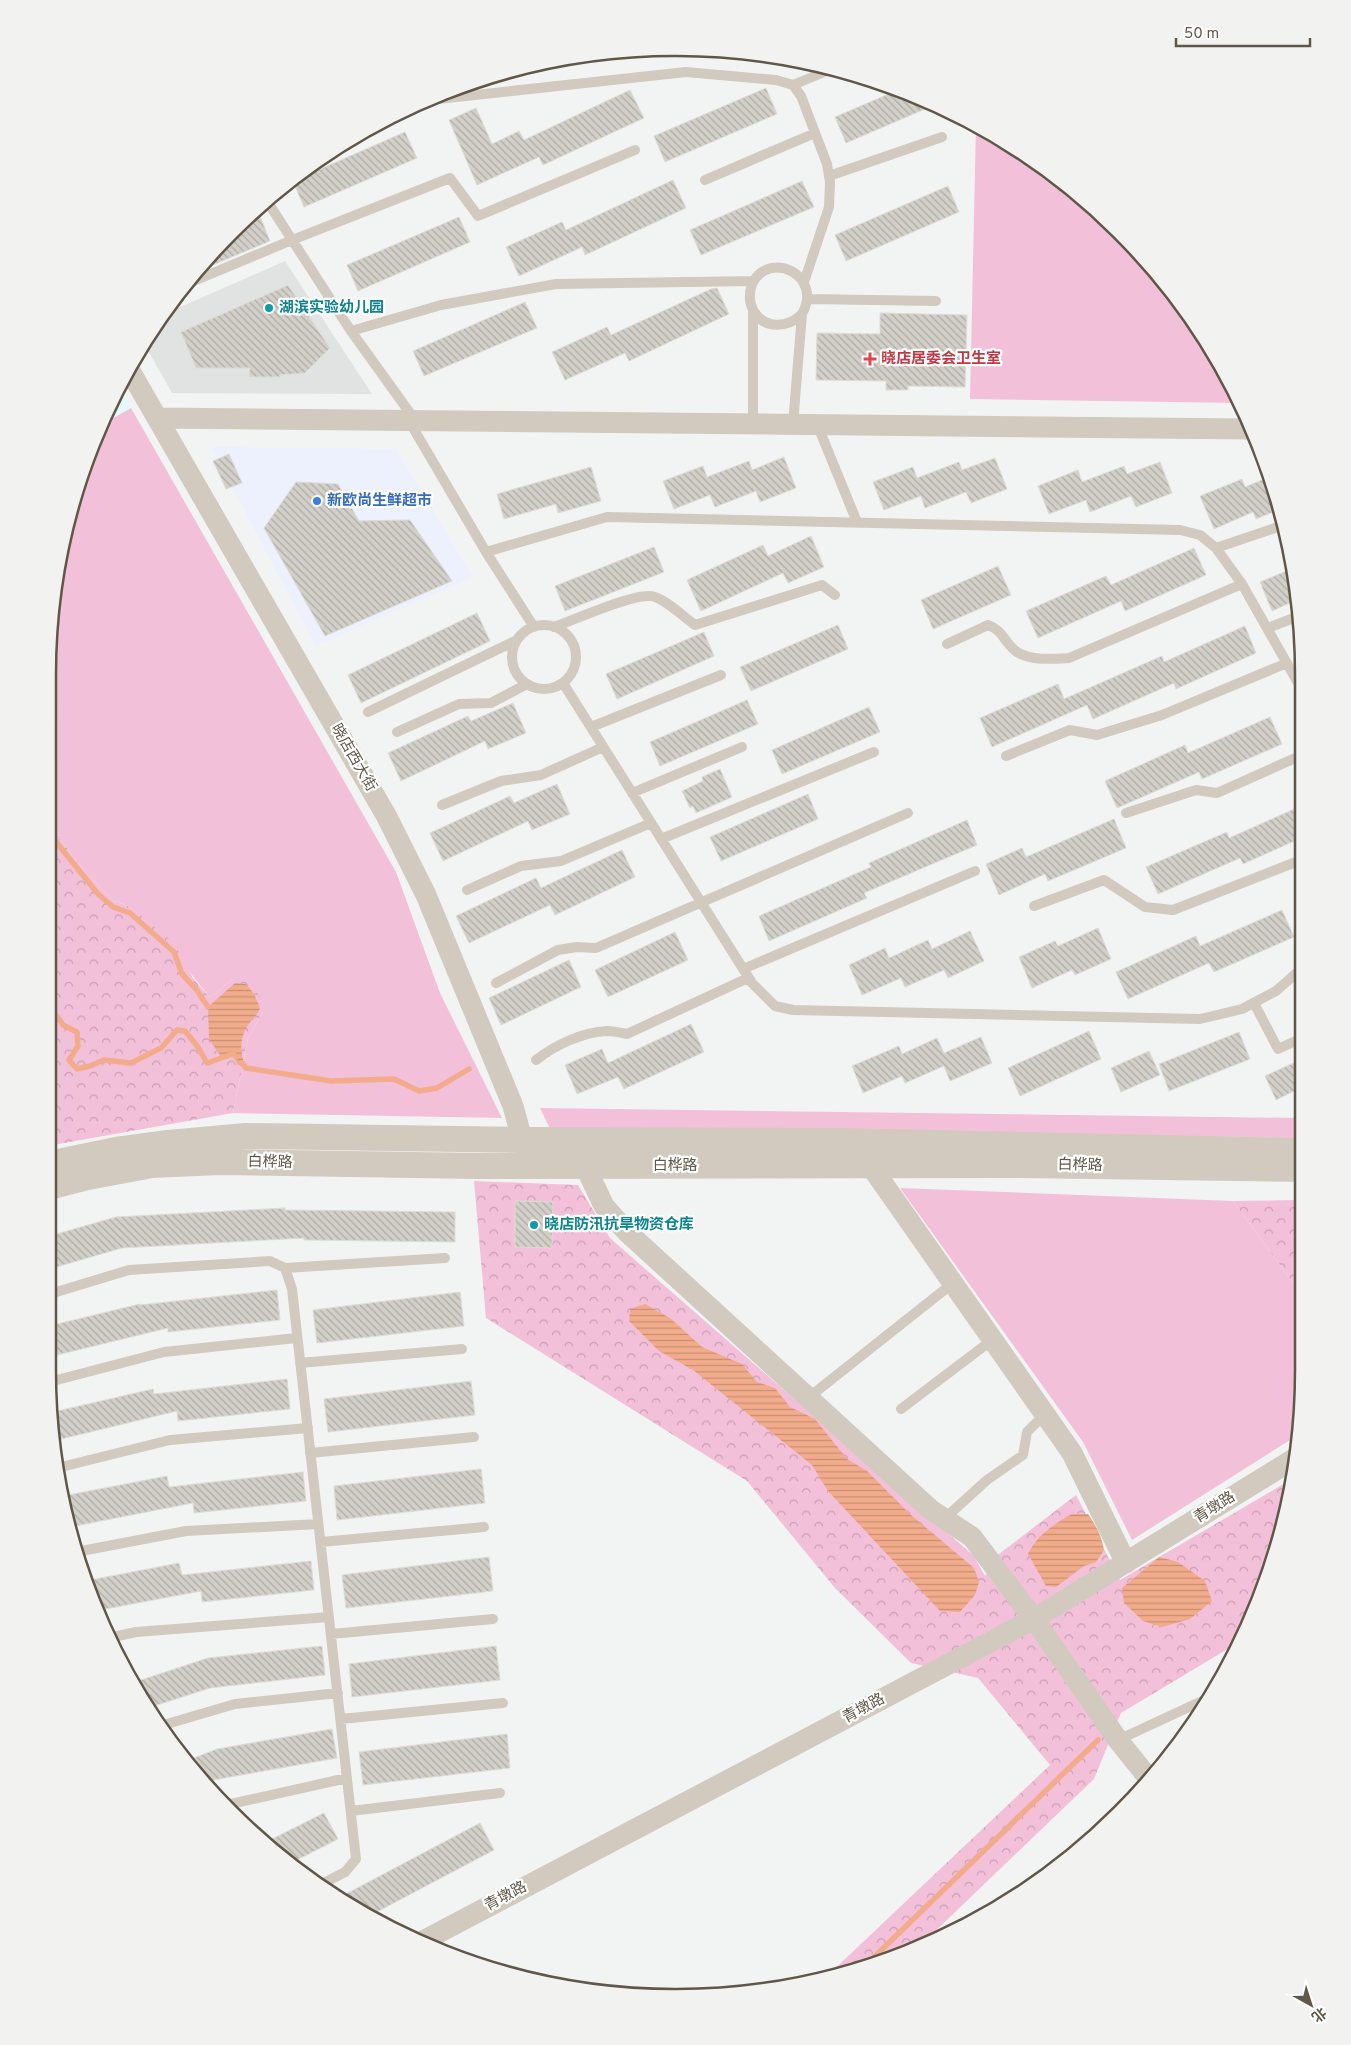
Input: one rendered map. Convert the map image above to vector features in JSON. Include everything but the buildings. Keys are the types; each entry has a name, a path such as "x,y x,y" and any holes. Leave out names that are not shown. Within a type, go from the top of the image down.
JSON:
{"street":[{"name":"晓店西大街","path":"133,377 387,817 426,895 512,1106 530,1166"},
{"path":"157,418 1243,429"},
{"name":"白桦路","path":"56,1162 116,1150 246,1136 522,1140 842,1141 1295,1151"},
{"name":"白桦路","path":"56,1185 152,1165 219,1162 530,1166 1012,1165 1295,1169"},
{"path":"870,1165 1072,1453 1126,1563"},
{"path":"585,1166 604,1206 627,1232 931,1510 972,1537 1034,1619 1118,1740 1145,1773"},
{"name":"青墩路","path":"429,1938 1034,1619 1287,1464"}],"lane":[{"path":"454,97 686,72 776,80 793,85 801,96 827,164 829,176 829,207 804,282 808,299 802,314 793,424"},
{"path":"793,85 821,74"},
{"path":"705,180 815,133"},
{"path":"829,176 942,137"},
{"path":"200,279 292,240 450,178 478,216 635,150"},
{"path":"271,206 351,331 412,420 486,552 534,627"},
{"path":"753,424 753,310 749,296 754,281 766,270 779,268 796,274 804,282"},
{"path":"351,331 441,305 556,284 754,281"},
{"path":"808,299 936,301"},
{"path":"753,310 758,318 776,325 786,325 802,314"},
{"path":"817,424 857,522"},
{"path":"486,552 606,517 1180,530 1200,535 1216,548 1242,584 1295,677"},
{"path":"1216,548 1277,527"},
{"path":"947,644 988,625 997,628 1017,651 1047,659 1069,658 1242,584"},
{"path":"554,627 635,598 651,595 664,602 695,625 822,585 836,595"},
{"path":"1268,628 1291,619"},
{"path":"544,625 554,627 563,631 570,639 575,648 576,658 574,668 563,683 552,688 542,689 527,684 516,672 512,662 512,651 517,640 524,632 544,625"},
{"path":"368,712 517,640"},
{"path":"1006,756 1070,730 1097,735 1162,715 1287,662"},
{"path":"591,727 721,675"},
{"path":"563,683 746,973 775,1006 792,1010 1200,1019 1242,1009 1276,991 1295,974"},
{"path":"397,732 460,704 491,703 527,684"},
{"path":"442,805 502,781 541,775 603,747"},
{"path":"632,793 742,747"},
{"path":"661,839 874,752"},
{"path":"1126,813 1196,790 1217,792 1295,758"},
{"path":"496,983 558,950 577,947 596,948 908,813"},
{"path":"467,890 521,866 561,861 651,823"},
{"path":"1034,906 1104,880 1145,907 1173,910 1295,862"},
{"path":"536,1060 545,1053 585,1035 609,1031 627,1034 746,973 975,871"},
{"path":"1254,1003 1278,1050 1295,1042"},
{"path":"56,1292 129,1270 270,1262 284,1268 445,1258"},
{"path":"284,1268 292,1289 298,1338 356,1859 345,1872 327,1881"},
{"path":"808,1398 953,1283"},
{"path":"57,1380 164,1352 298,1338"},
{"path":"901,1409 992,1340"},
{"path":"300,1364 462,1349"},
{"path":"944,1519 987,1480 1023,1455 1028,1432 1045,1414"},
{"path":"64,1466 170,1440 308,1428"},
{"path":"310,1453 474,1437"},
{"path":"83,1551 186,1531 318,1524"},
{"path":"320,1542 484,1527"},
{"path":"117,1636 136,1632 329,1617"},
{"path":"331,1634 493,1619"},
{"path":"168,1724 236,1704 338,1693"},
{"path":"341,1719 503,1703"},
{"path":"1118,1740 1196,1705"},
{"path":"234,1803 347,1778"},
{"path":"351,1811 500,1793"}],"shaded area":[{"path":"285,261 372,394 172,393 148,351 177,308"},
{"path":"123,395 131,408 112,419"},
{"path":"211,447 396,449 473,577 316,646"},
{"path":"235,983 246,984 254,994 260,1008 242,1038 241,1050 246,1068 237,1064 233,1054 222,1058 209,1039 208,1007"},
{"path":"645,1304 670,1318 702,1347 742,1364 757,1382 775,1388 790,1407 815,1419 847,1459 867,1471 911,1515 974,1568 979,1582 975,1595 960,1612 940,1611 828,1491 812,1465 693,1370 659,1351 629,1321 630,1309"},
{"path":"1072,1514 1088,1514 1102,1540 1104,1550 1096,1562 1084,1566 1056,1587 1046,1586 1028,1554 1036,1541 1047,1531"},
{"path":"1159,1557 1178,1562 1205,1581 1212,1601 1190,1619 1162,1627 1143,1621 1124,1603 1122,1588"}],"green space":[{"path":"976,134 1020,161 1052,184 1084,210 1141,267 1190,331 1212,366 1231,403 970,399"},
{"path":"131,408 396,872 440,993 502,1118 233,1113 248,1038 263,1012 232,979 210,998 185,966 132,908 111,899 82,868 56,834 56,676 62,595 77,515 89,476 112,419"},
{"path":"56,834 82,868 111,899 132,908 174,943 193,978 210,998 232,979 243,977 252,984 263,1003 263,1012 248,1038 233,1113 56,1144"},
{"path":"540,1108 1295,1118 1295,1138 550,1129"},
{"path":"474,1181 578,1185 610,1238 974,1556 985,1576 999,1554 1076,1495 1120,1580 1284,1484 1274,1530 1248,1606 1228,1649 1121,1713 1094,1779 935,1931 875,1956 835,1968 1050,1765 978,1678 911,1663 835,1588 747,1481 486,1318"},
{"path":"900,1188 1233,1201 1295,1286 1295,1370 1290,1440 1132,1540 1083,1442"},
{"path":"1295,1200 1295,1286 1233,1201"}],"waterway":[{"path":"56,842 98,894 113,907 130,913 174,952 182,974 196,989 208,1007"},
{"path":"56,1015 63,1025 77,1032 78,1046 69,1060 77,1069 104,1060 131,1063 161,1048 177,1030 185,1031 198,1047 207,1063 233,1054 236,1057"},
{"path":"242,1063 246,1068 331,1081 394,1079 419,1091 437,1088 469,1069"},
{"path":"875,1956 1098,1740"}],"place":[{"name":"湖滨实验幼儿园","path":"269,308"},
{"name":"晓店居委会卫生室","path":"870,359"},
{"name":"新欧尚生鲜超市","path":"317,501"},
{"name":"晓店防汛抗旱物资仓库","path":"534,1225"}]}
